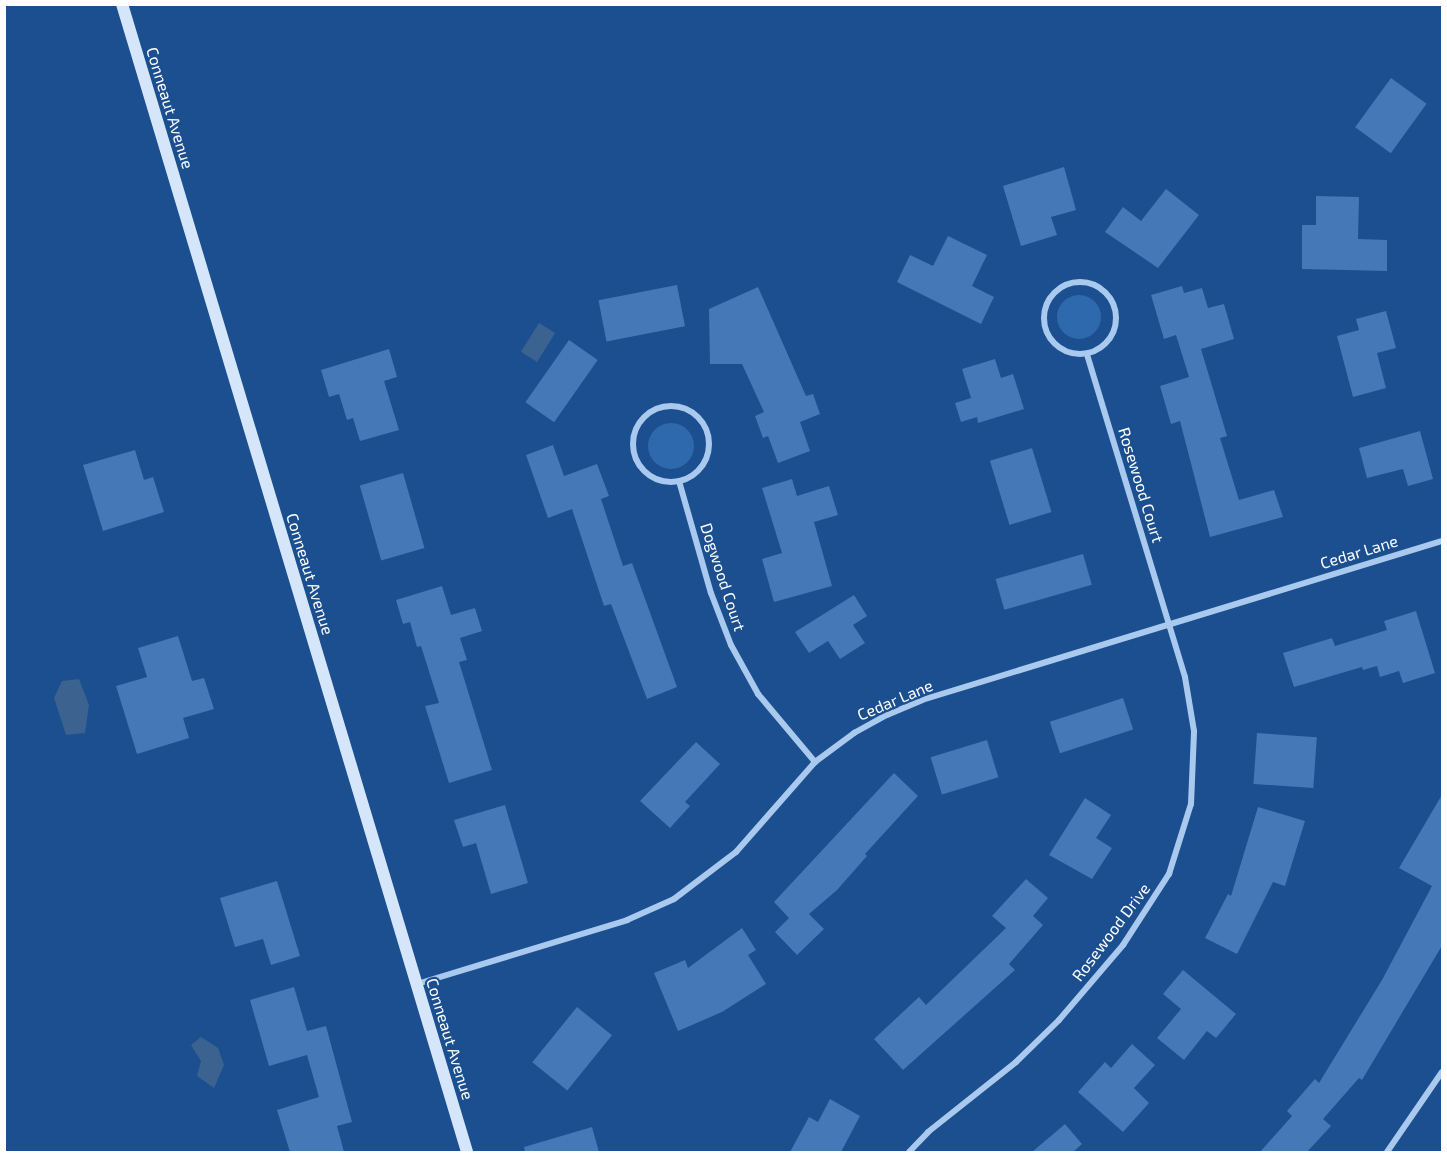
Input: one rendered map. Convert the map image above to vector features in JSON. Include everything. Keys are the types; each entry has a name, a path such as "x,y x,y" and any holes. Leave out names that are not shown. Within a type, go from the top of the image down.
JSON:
{"street":[{"name":"Conneaut Avenue","path":"122,4 467,1152"},
{"path":"1067,283 1091,283 1101,288 1115,308 1114,331 1098,349 1087,354 1064,351 1054,344 1043,322 1049,298 1067,283"},
{"name":"Rosewood Court","path":"1087,354 1169,625"},
{"path":"662,407 687,409 704,425 708,436 706,459 699,470 679,481 659,480 643,470 633,445 640,421 662,407"},
{"name":"Dogwood Court","path":"679,481 711,593 731,645 758,694 815,762"},
{"name":"Cedar Lane","path":"417,984 627,920 674,899 736,852 815,762 854,733 922,700 1443,541"},
{"name":"Rosewood Drive","path":"909,1152 928,1132 1016,1062 1059,1020 1123,945 1170,874 1183,840 1195,768 1194,731 1185,677 1169,625"},
{"path":"1387,1152 1443,1071"}],"shaded area":[{"path":"1079,295 1095,301 1101,317 1095,333 1079,339 1063,333 1057,317 1063,301"},
{"path":"539,323 555,333 537,362 521,352"},
{"path":"671,423 680,424 688,429 693,437 693,455 688,463 680,468 671,469 662,468 654,463 649,455 648,446 649,437 654,429 662,424"},
{"path":"79,679 89,705 85,733 66,735 54,698 62,681"},
{"path":"201,1037 218,1048 224,1065 214,1088 197,1076 201,1061 191,1045"}],"building":[{"path":"1391,78 1427,104 1391,153 1355,127"},
{"path":"1064,167 1076,210 1051,217 1057,235 1021,246 1003,186"},
{"path":"1166,189 1199,215 1158,268 1105,232 1123,207 1141,221"},
{"path":"1316,196 1359,197 1358,239 1387,240 1387,271 1302,269 1302,225 1316,225"},
{"path":"948,236 987,255 972,286 994,297 981,324 897,282 910,255 933,266"},
{"path":"677,285 685,326 606,341 598,300"},
{"path":"1182,286 1184,293 1202,288 1208,308 1224,304 1234,339 1201,349 1227,436 1220,438 1239,500 1274,490 1283,517 1210,537 1180,421 1171,424 1160,386 1189,377 1176,335 1164,339 1151,295"},
{"path":"758,287 806,396 813,394 820,414 800,422 810,451 778,463 768,436 763,438 755,416 764,412 742,364 710,364 709,309"},
{"path":"1386,311 1396,348 1377,353 1386,388 1353,397 1337,336 1359,330 1356,319"},
{"path":"569,340 598,360 554,422 525,402"},
{"path":"389,349 397,377 384,381 399,430 360,441 353,418 347,420 339,394 329,397 321,370"},
{"path":"995,359 1001,378 1013,374 1024,409 978,423 977,417 961,422 955,403 971,398 962,369"},
{"path":"1420,431 1433,479 1408,486 1403,469 1367,478 1359,448"},
{"path":"553,445 564,476 597,464 609,496 601,499 623,566 632,563 677,687 647,699 611,604 604,606 572,509 548,518 526,455"},
{"path":"1032,448 1052,512 1010,525 990,461"},
{"path":"135,450 144,480 153,477 164,512 103,531 83,465"},
{"path":"403,473 424,548 381,560 360,485"},
{"path":"792,479 797,496 829,486 838,515 814,522 832,586 774,602 762,559 782,553 762,488"},
{"path":"1083,554 1092,585 1004,610 996,579"},
{"path":"442,586 451,615 475,608 482,631 460,638 467,660 459,662 492,770 449,783 425,706 439,703 421,646 417,647 410,622 403,624 396,600"},
{"path":"854,595 867,616 853,625 865,643 840,659 828,641 809,653 795,632"},
{"path":"1416,611 1435,673 1403,683 1399,671 1380,677 1377,666 1363,670 1362,667 1294,687 1283,653 1332,638 1335,646 1387,630 1384,621"},
{"path":"178,636 192,681 204,678 214,709 183,718 189,738 137,754 116,686 147,677 138,648"},
{"path":"1123,698 1133,729 1060,753 1050,722"},
{"path":"1257,733 1317,737 1313,788 1253,784"},
{"path":"987,740 998,777 942,795 931,757"},
{"path":"696,742 720,764 685,802 690,806 670,828 640,801"},
{"path":"894,773 918,796 865,854 867,856 837,890 809,914 824,929 797,955 775,932 789,918 774,902"},
{"path":"1443,793 1443,944 1362,1080 1359,1078 1323,1119 1331,1126 1307,1152 1260,1152 1292,1116 1287,1111 1315,1079 1319,1083 1382,980 1432,886 1399,868"},
{"path":"1085,798 1111,815 1096,838 1112,848 1092,879 1049,855"},
{"path":"505,805 528,883 491,894 476,843 463,847 454,820"},
{"path":"1258,807 1305,821 1285,886 1273,882 1237,954 1205,938 1228,894 1231,896"},
{"path":"1026,879 1048,898 1033,916 1043,925 1009,964 1015,970 903,1070 874,1039 919,997 926,1005 1006,928 992,916"},
{"path":"277,881 300,956 271,965 263,939 235,947 220,898"},
{"path":"742,928 756,950 748,955 766,984 722,1012 678,1031 654,973 685,960 688,968"},
{"path":"1183,970 1236,1014 1216,1038 1207,1031 1184,1060 1157,1038 1181,1009 1163,994"},
{"path":"294,987 307,1031 326,1026 352,1122 337,1126 344,1152 290,1152 277,1110 319,1097 307,1055 269,1066 250,1000"},
{"path":"577,1007 612,1035 567,1090 532,1062"},
{"path":"1132,1044 1155,1065 1134,1088 1149,1103 1123,1132 1078,1092 1105,1062 1111,1068"},
{"path":"830,1099 860,1116 841,1152 790,1152 809,1117 818,1122"},
{"path":"1065,1124 1082,1144 1073,1152 1032,1152"},
{"path":"592,1127 599,1152 525,1152 524,1147"}]}
